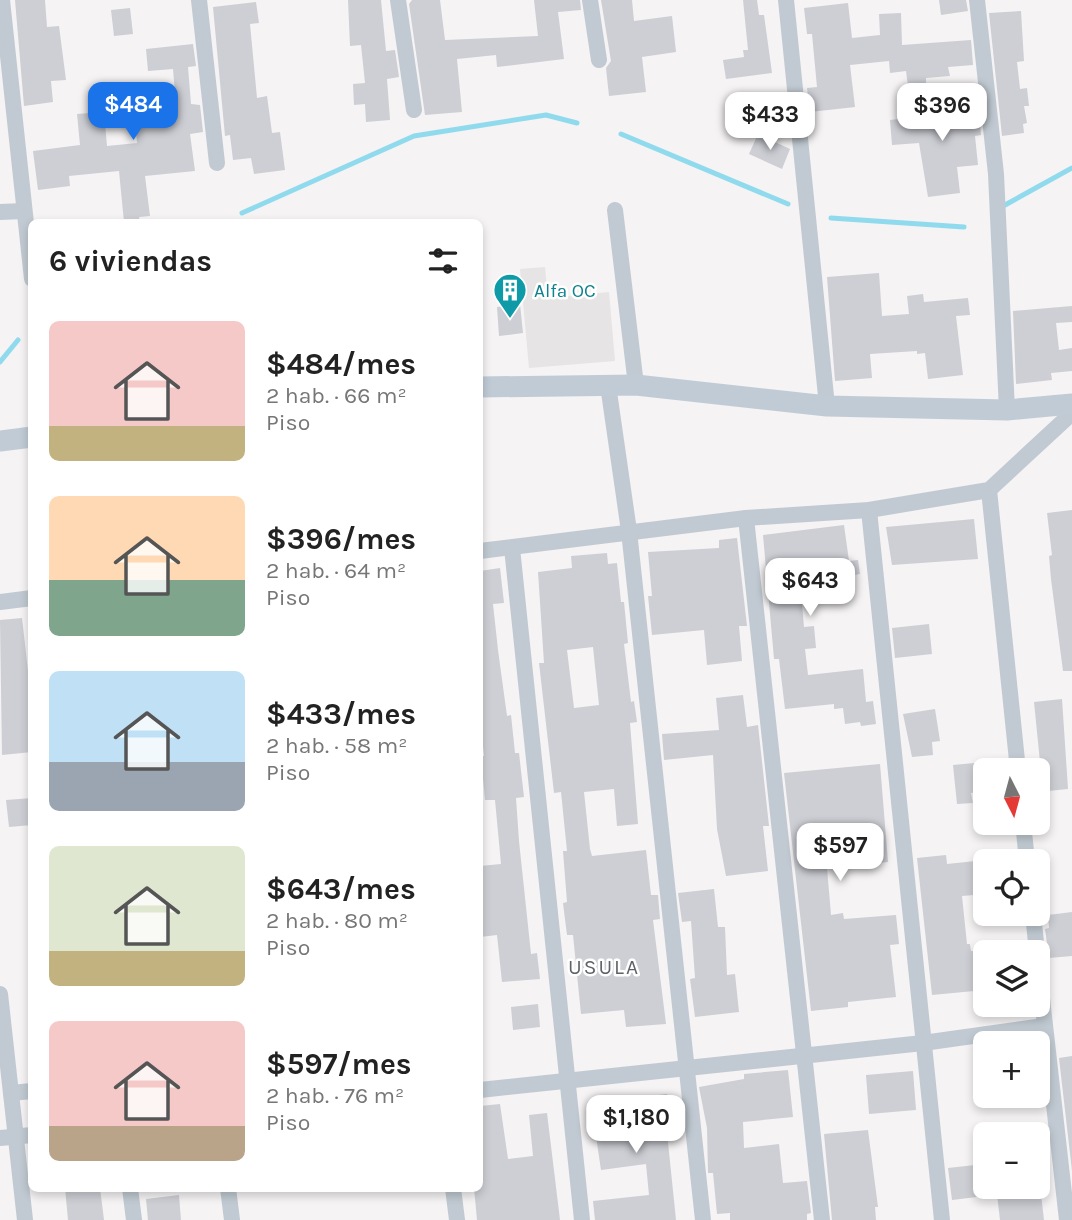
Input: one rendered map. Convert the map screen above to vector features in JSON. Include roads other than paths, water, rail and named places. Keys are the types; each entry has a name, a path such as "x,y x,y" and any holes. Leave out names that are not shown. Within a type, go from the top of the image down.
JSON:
{"street":[{"path":"2,0 4,59 28,245"},
{"path":"199,0 217,163"},
{"path":"398,0 414,110"},
{"path":"590,0 599,60"},
{"path":"786,0 827,406"},
{"path":"977,0 996,174 1007,410"},
{"path":"615,209 636,385"},
{"path":"0,212 24,211"},
{"path":"608,385 629,531 703,1220"},
{"path":"483,387 636,385 827,406 1007,410 1072,404"},
{"path":"483,551 746,518 869,510 989,489 1072,414"},
{"path":"0,441 28,438"},
{"path":"989,489 1017,758"},
{"path":"869,510 942,1220"},
{"path":"746,518 822,1220"},
{"path":"512,548 565,1079 582,1220"},
{"path":"0,602 28,598"},
{"path":"0,994 25,1220"},
{"path":"1043,1017 1067,1220"},
{"path":"483,1090 923,1043 1044,1026"},
{"path":"11,1093 28,1091"},
{"path":"130,1192 134,1220"},
{"path":"228,1192 232,1220"},
{"path":"454,1192 457,1220"}],"waterway":[{"path":"242,213 414,136 546,115 577,123"},
{"path":"621,134 788,204"},
{"path":"1005,205 1072,168"},
{"path":"831,218 964,227"},
{"path":"0,362 18,340"}],"place":[{"name":"Alfa OC","path":"510,320"}],"district":[{"name":"USULA","path":"604,967"}]}
